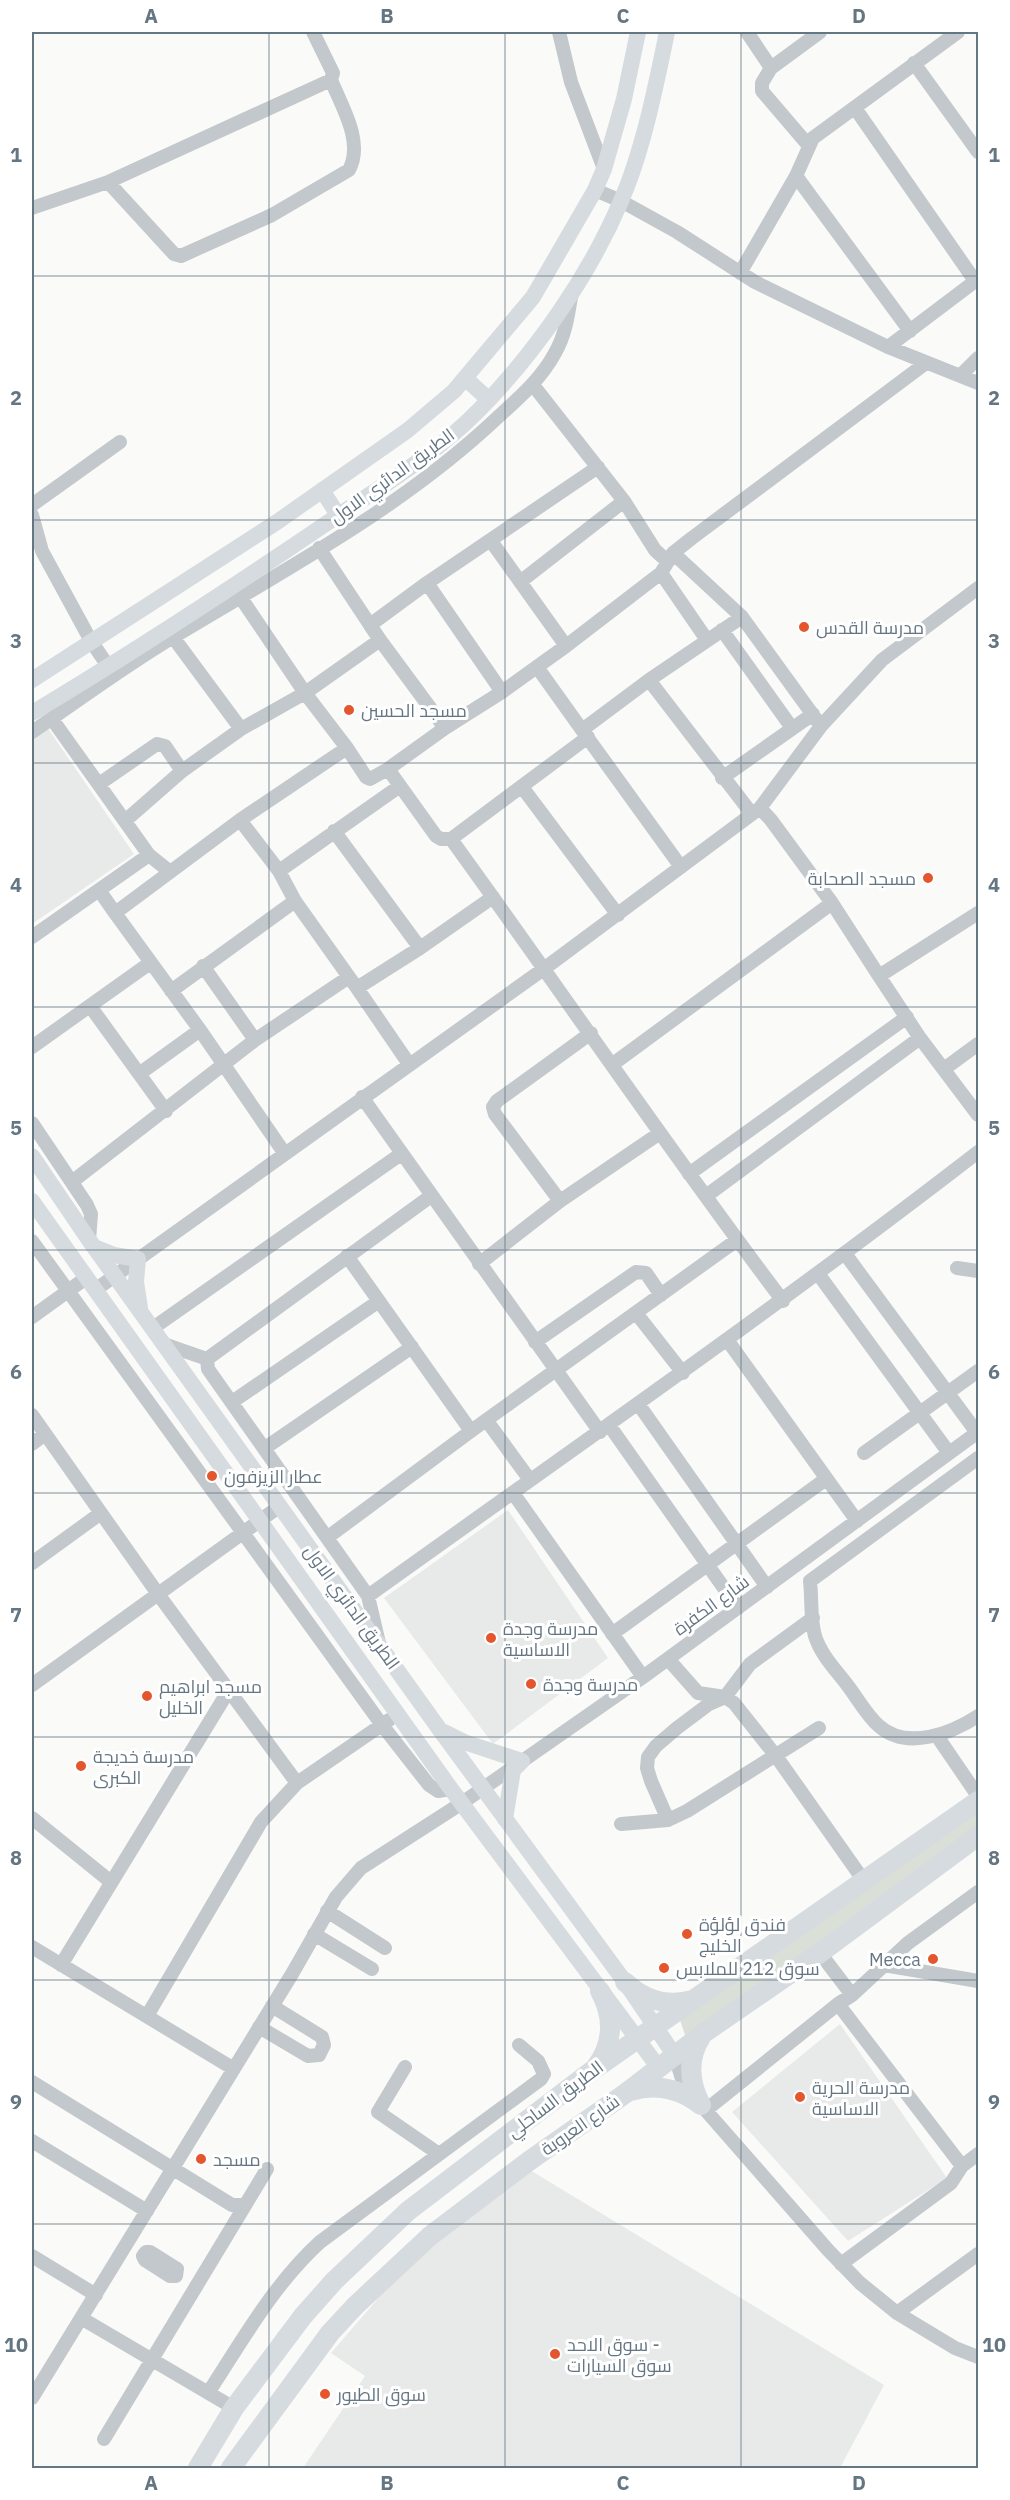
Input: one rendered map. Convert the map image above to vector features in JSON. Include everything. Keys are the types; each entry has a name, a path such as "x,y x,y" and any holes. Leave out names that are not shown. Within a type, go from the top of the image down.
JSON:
{"highway":[{"name":"الطريق الساحلي","path":"198,2469 234,2408 303,2316 334,2281 379,2237 426,2198 593,2070 864,1881 978,1798"},
{"name":"شارع العروبة","path":"231,2469 330,2333 401,2262 529,2161 626,2093 704,2033 820,1953 978,1836"},
{"path":"625,1982 640,1994 658,2001 677,2003 696,1999"},
{"path":"593,2070 606,2050 611,2026 606,2002 600,1991"},
{"path":"703,2108 692,2081 691,2068 697,2044 704,2033"},
{"path":"626,2093 659,2087 682,2093 703,2108"},
{"path":"426,2198 425,2208 429,2217 435,2223 444,2226"},
{"path":"379,2237 395,2248 401,2262"}],"main road":[{"name":"الطريق الدائري الاول","path":"32,680 322,490 408,430 454,391 533,297 595,190 604,169 624,99 638,32"},
{"name":"الطريق الدائري الاول","path":"32,713 268,563 431,452 489,399 524,360 571,295 621,201 640,143 668,32"},
{"path":"465,378 489,399"},
{"path":"322,490 338,515"},
{"name":"الطريق الدائري الاول","path":"32,1156 92,1244 440,1730 625,1982 675,2056"},
{"name":"الطريق الدائري الاول","path":"32,1201 457,1796 659,2068"},
{"path":"92,1244 114,1255 138,1258 136,1282 140,1311"},
{"path":"440,1730 465,1742 522,1761 513,1770 505,1819"}],"street":[{"path":"108,182 174,254 181,256 272,215 349,170 354,161 356,148 331,80 333,73 313,32"},
{"path":"559,32 572,82 604,169"},
{"path":"747,32 771,68"},
{"path":"809,146 762,91 762,83 771,68 820,32"},
{"path":"740,273 796,176 813,138 958,32"},
{"path":"914,63 978,152"},
{"path":"32,208 108,182 331,80"},
{"path":"855,108 977,280 888,347"},
{"path":"796,176 910,331"},
{"path":"595,190 621,201 677,232 740,273 888,347 978,383"},
{"path":"32,732 173,637 241,598 387,505 465,448 532,385 555,353 567,324 571,295"},
{"path":"960,375 978,358"},
{"path":"241,598 305,693 366,777 370,779 502,692 566,646 667,563 926,363"},
{"path":"532,385 624,501 655,550 667,563 742,617 817,720"},
{"path":"32,505 120,442"},
{"path":"370,625 427,583 598,467"},
{"path":"520,582 624,501"},
{"path":"32,514 37,554 108,666"},
{"path":"491,541 566,646"},
{"path":"319,548 380,640 445,728"},
{"path":"667,563 708,639"},
{"path":"427,583 502,692"},
{"path":"32,1317 68,1291 115,1275 545,968 756,811 817,720 882,660 978,588"},
{"path":"388,769 436,836 441,840 451,839 522,787 649,680 742,617"},
{"path":"722,630 792,728"},
{"path":"173,637 241,729"},
{"path":"126,820 182,771 241,729 305,693 380,640"},
{"path":"537,667 681,867"},
{"path":"649,680 722,778 756,811 771,820 832,903 920,1038 978,1115"},
{"path":"52,719 149,855 169,871"},
{"path":"722,778 792,728 817,720"},
{"path":"99,784 157,744 165,746 182,771"},
{"path":"115,913 240,820 347,748"},
{"path":"279,872 400,786"},
{"path":"522,787 618,915"},
{"path":"240,820 279,872 295,901 409,1064"},
{"path":"334,831 420,948"},
{"path":"451,839 545,968 689,1174 783,1300"},
{"path":"32,937 149,855"},
{"path":"99,890 200,1030 285,1154"},
{"path":"73,1181 255,1040 353,983 420,948 493,897"},
{"path":"171,991 295,901"},
{"path":"612,1064 832,903"},
{"path":"879,976 978,913"},
{"path":"32,1047 150,963"},
{"path":"203,966 255,1040"},
{"path":"90,1006 166,1111"},
{"path":"689,1174 907,1017"},
{"path":"139,1074 200,1030"},
{"path":"560,1201 495,1114 493,1107 497,1101 591,1033"},
{"path":"706,1196 920,1038"},
{"path":"944,1069 978,1044"},
{"path":"362,1097 535,1342 605,1429 738,1608"},
{"path":"32,1123 73,1181 91,1214 92,1244"},
{"path":"479,1264 560,1201 660,1133"},
{"path":"369,1596 819,1275 978,1152"},
{"path":"153,1328 401,1154"},
{"path":"207,1359 431,1196"},
{"path":"328,1537 737,1240"},
{"path":"32,1241 382,1725 429,1785 438,1791 457,1796"},
{"path":"846,1255 978,1433"},
{"path":"347,1256 471,1431"},
{"path":"957,1268 978,1271"},
{"path":"535,1342 636,1272 646,1274 661,1295"},
{"path":"819,1275 949,1453"},
{"path":"232,1402 379,1301"},
{"path":"636,1313 683,1373"},
{"path":"728,1341 857,1521"},
{"path":"164,1344 207,1359"},
{"path":"265,1448 412,1347"},
{"path":"207,1359 208,1370 369,1596 379,1645"},
{"path":"864,1453 978,1371"},
{"path":"639,1405 767,1587"},
{"path":"32,1415 158,1594 297,1783"},
{"path":"487,1421 530,1480"},
{"name":"شارع الكفرة","path":"32,2398 174,2169 327,1911 361,1868 457,1796 482,1788 643,1677 978,1433"},
{"path":"32,1444 45,1434"},
{"path":"810,1581 978,1458"},
{"path":"612,1634 706,1563 826,1479"},
{"path":"513,1493 643,1677"},
{"path":"32,1685 280,1506"},
{"path":"32,1563 101,1513"},
{"path":"799,1563 810,1581 815,1634 821,1650 879,1726 893,1735 937,1736 958,1730 978,1716"},
{"path":"668,1820 649,1775 648,1757 656,1746 677,1728 709,1704 724,1697 750,1664 813,1618"},
{"path":"668,1659 698,1693 724,1697 734,1703 776,1756 864,1881"},
{"path":"61,1965 230,1690"},
{"path":"147,2016 261,1822 297,1783 398,1713"},
{"path":"621,1824 668,1820 687,1811 819,1728"},
{"path":"937,1736 978,1798"},
{"path":"32,1818 111,1882"},
{"path":"703,2108 852,1995 908,1943 978,1892"},
{"path":"327,1911 385,1948"},
{"path":"329,1943 342,1920"},
{"path":"314,1934 372,1969"},
{"path":"32,1947 234,2069"},
{"path":"820,1953 852,1995"},
{"path":"884,1965 978,1981"},
{"path":"838,2004 962,2166"},
{"path":"260,2027 308,2056 319,2055 324,2045 322,2037 272,2006"},
{"path":"208,2393 259,2314 305,2255 541,2079 544,2074 542,2067 519,2045"},
{"path":"675,2056 682,2079 703,2108 860,2283 897,2313 955,2348 977,2355"},
{"path":"405,2067 378,2112 439,2154"},
{"path":"659,2068 682,2079"},
{"path":"32,2082 232,2205 245,2205"},
{"path":"32,2141 147,2211"},
{"path":"842,2264 951,2183 962,2166 978,2154"},
{"path":"104,2439 267,2169"},
{"path":"127,2244 144,2254"},
{"path":"897,2313 978,2254"},
{"path":"32,2256 96,2295"},
{"path":"81,2318 234,2408"}],"shaded area":[{"path":"47,727 134,854 32,924 32,738"},
{"path":"508,1510 608,1658 493,1744 384,1598"},
{"path":"978,1808 978,1829 823,1941 685,2035 680,2020"},
{"path":"840,2024 947,2178 848,2241 732,2112"},
{"path":"530,2170 884,2385 840,2468 303,2468 365,2376 331,2353 387,2288 445,2234"}],"place":[{"name":"مدرسة القدس","path":"804,627"},
{"name":"مسجد الحسين","path":"349,710"},
{"name":"مسجد الصحابة","path":"928,878"},
{"name":"عطار الزيزفون","path":"212,1476"},
{"name":"مدرسة وجدة الاساسية","path":"491,1638"},
{"name":"مدرسة وجدة","path":"531,1684"},
{"name":"مسجد ابراهيم الخليل","path":"147,1696"},
{"name":"مدرسة خديجة الكبرى","path":"81,1766"},
{"name":"فندق لؤلؤة الخليج","path":"687,1934"},
{"name":"Mecca","path":"933,1959"},
{"name":"سوق 212 للملابس","path":"664,1968"},
{"name":"مدرسة الحرية الاساسية","path":"800,2097"},
{"name":"مسجد","path":"201,2159"},
{"name":"سوق الاحد - سوق السيارات","path":"555,2354"},
{"name":"سوق الطيور","path":"325,2394"}]}
